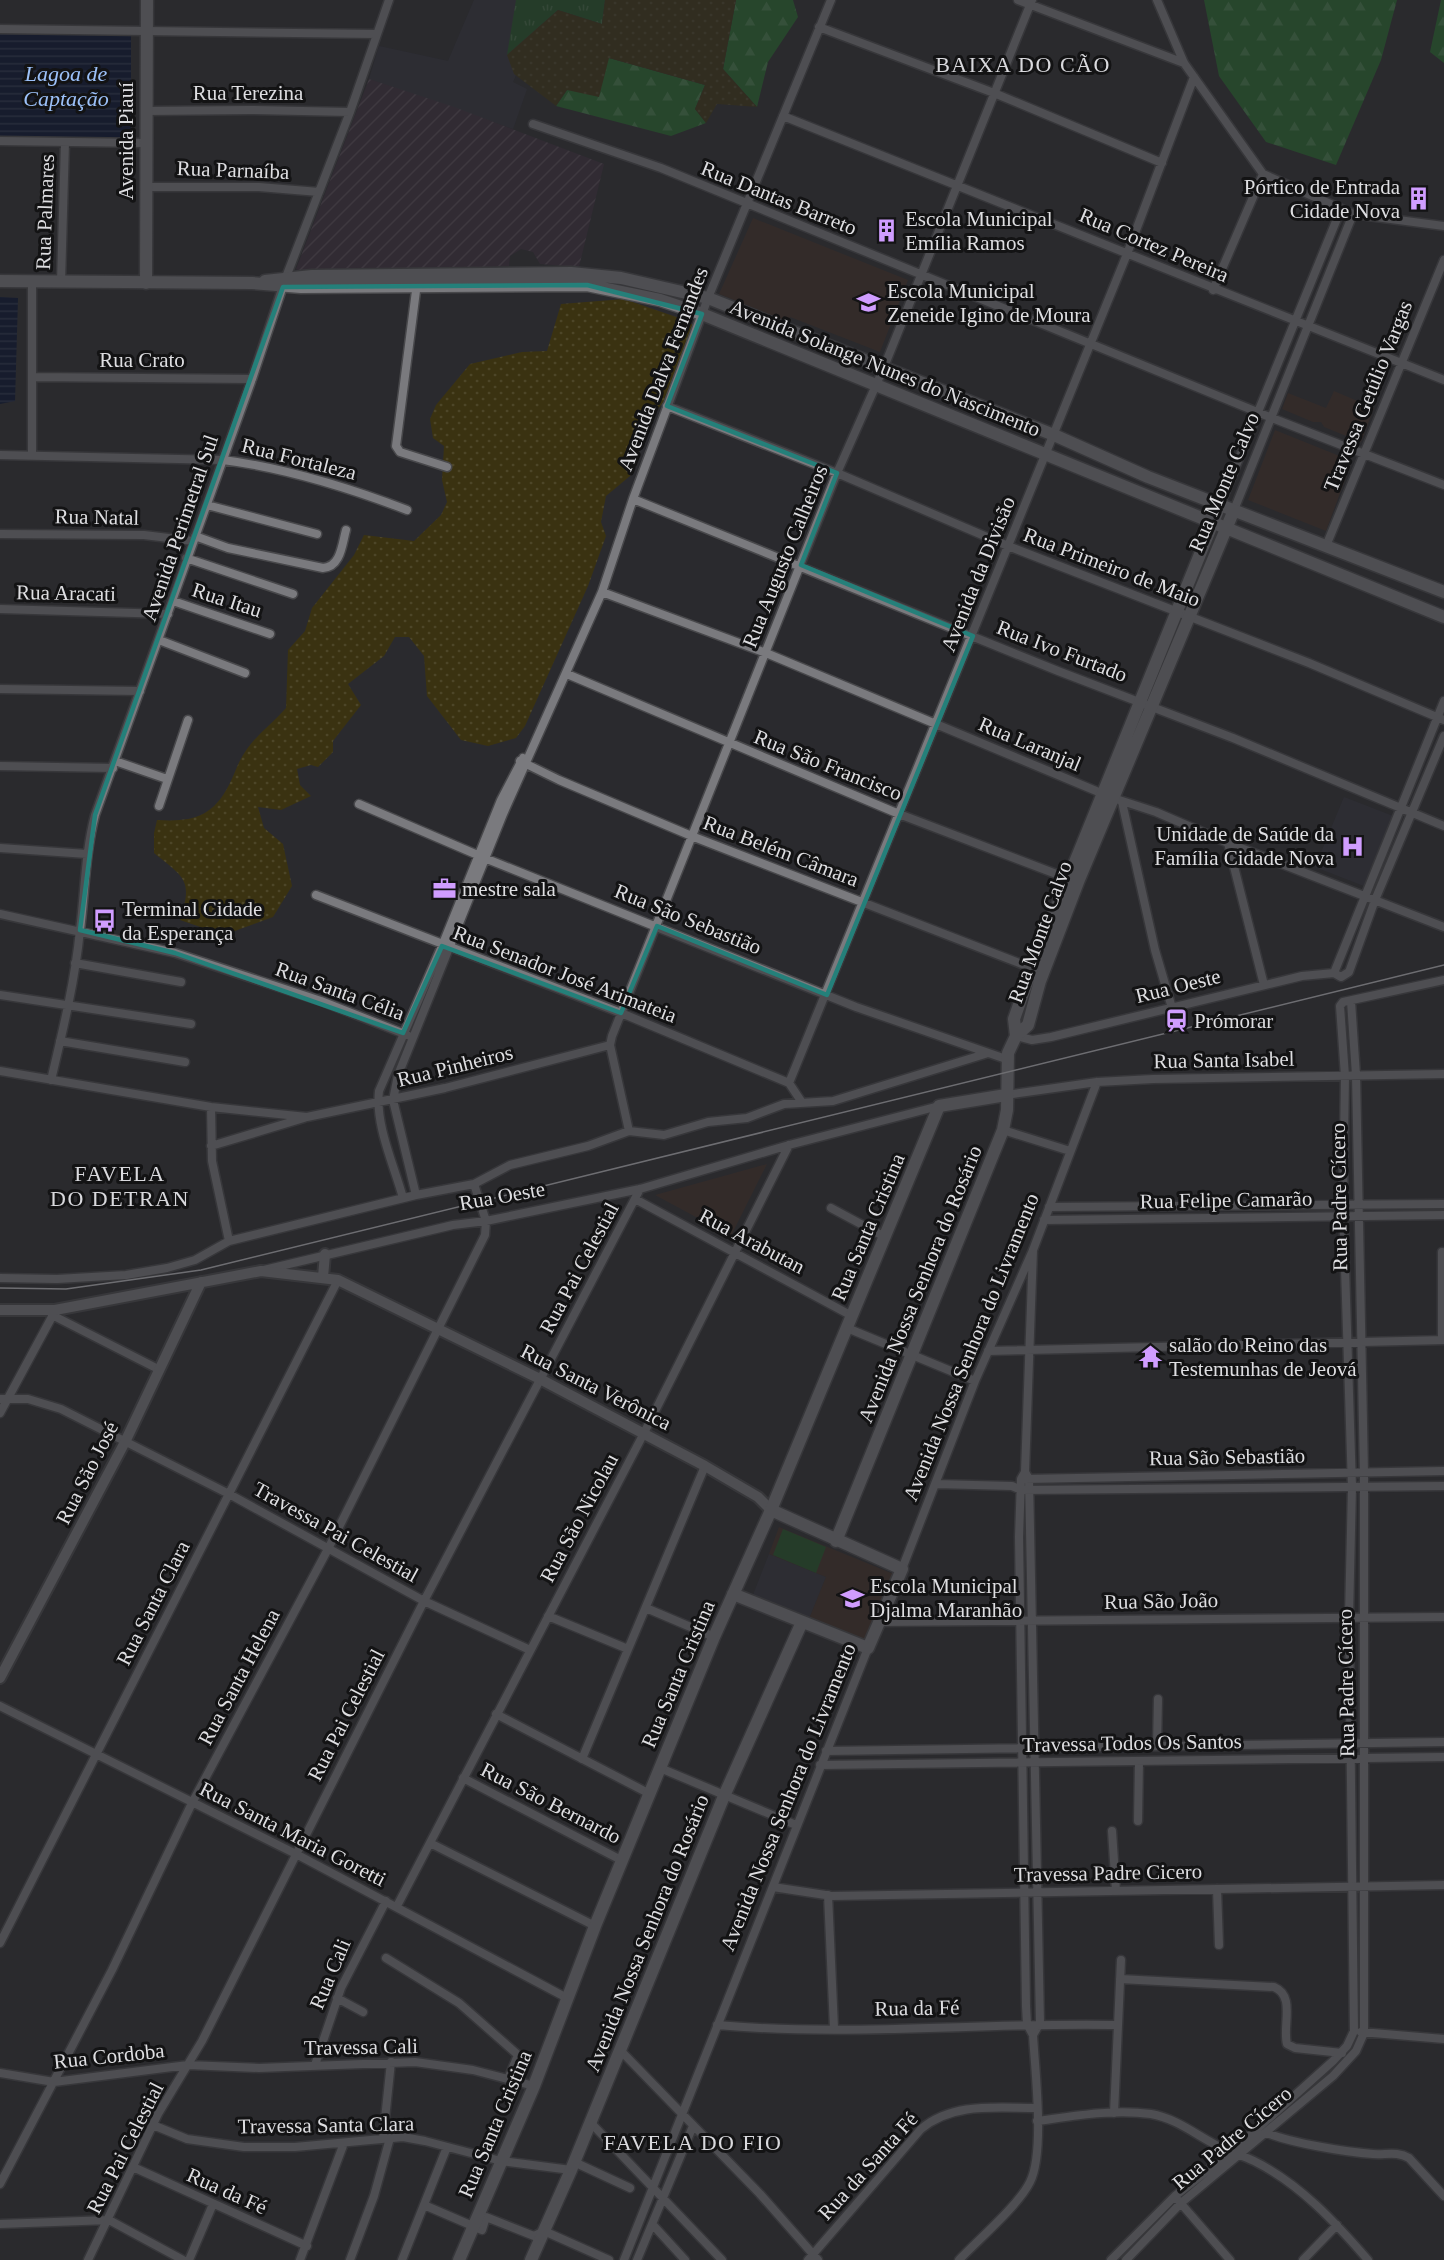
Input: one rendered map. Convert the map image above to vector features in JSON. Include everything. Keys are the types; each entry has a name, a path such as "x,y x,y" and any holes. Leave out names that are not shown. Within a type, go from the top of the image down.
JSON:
{"main road":[{"name":"Avenida Piauí","path":"146,283 147,0"},
{"name":"Avenida Solange Nunes do Nascimento","path":"0,281 252,283 593,274 708,298 1054,435 1148,477 1444,592"},
{"name":"Avenida Solange Nunes do Nascimento","path":"417,280 601,287 660,300 702,314 1444,617"},
{"name":"Rua Monte Calvo","path":"1016,1036 1014,1019 1032,968 1112,798 1146,703 1183,613 1220,505"},
{"name":"Rua Monte Calvo","path":"1183,613 1234,510"},
{"name":"Rua Monte Calvo","path":"1016,1036 1028,1025 1073,880"},
{"name":"Avenida Nossa Senhora do Rosário","path":"836,1541 1003,1130 1006,1121 1006,1059 1016,1036"},
{"name":"Rua Oeste","path":"939,1106 1006,1095"},
{"name":"Rua Santa Cristina","path":"459,2260 534,2086 595,1926 714,1637 771,1510 939,1106"},
{"name":"Rua Santa Verônica","path":"771,1510 902,1569"},
{"name":"Avenida Nossa Senhora do Livramento","path":"868,1648 902,1569"},
{"path":"733,1594 868,1648"},
{"name":"Avenida Nossa Senhora do Rosário","path":"531,2260 591,2123 724,1796 802,1622"}],"street":[{"name":"Avenida Perimetral Sul","path":"51,1080 68,1006 80,930 87,854 95,815 285,282 350,112 388,0"},
{"name":"Avenida Dalva Fernandes","path":"416,1195 393,1100 398,1076 414,1039 447,947 523,762 567,674 602,592 633,499 708,298 831,0"},
{"path":"1018,0 1031,2 1184,63"},
{"path":"1157,0 1184,63 1263,174 1353,214 1444,226"},
{"name":"Rua Augusto Calheiros","path":"610,1045 837,473 884,367 955,184 1031,2"},
{"path":"819,27 994,93 1162,163"},
{"path":"0,29 376,34"},
{"name":"Avenida da Divisão","path":"789,1083 827,995 1127,254 1194,77"},
{"name":"Rua Terezina","path":"145,111 350,112"},
{"name":"Rua Cortez Pereira","path":"783,116 1295,323 1444,380"},
{"name":"Rua Dantas Barreto","path":"533,124 661,168 746,205 1272,418 1444,485"},
{"path":"0,141 145,143"},
{"name":"Rua Palmares","path":"61,282 65,142"},
{"path":"1213,290 1263,174"},
{"name":"Rua Parnaíba","path":"146,187 259,187 320,192"},
{"name":"Rua Monte Calvo","path":"1220,505 1341,209"},
{"name":"Rua Monte Calvo","path":"1234,510 1353,214"},
{"name":"Travessa Getúlio Vargas","path":"1326,546 1401,363 1441,275 1444,260"},
{"path":"417,280 396,446 400,452 447,467"},
{"path":"32,282 32,455"},
{"name":"Rua Crato","path":"32,377 252,379"},
{"name":"Rua Primeiro de Maio","path":"667,406 1440,719"},
{"name":"Rua Fortaleza","path":"0,455 223,460 284,470 367,495 407,510"},
{"name":"Rua Ivo Furtado","path":"633,499 1146,703 1444,826"},
{"path":"207,505 317,534"},
{"name":"Rua Natal","path":"0,534 144,535 194,539 236,550 329,568 337,561 346,530"},
{"path":"186,558 293,594"},
{"name":"Rua Laranjal","path":"602,592 766,653 1112,798 1156,812 1228,843 1444,927"},
{"name":"Rua Itau","path":"172,601 270,633"},
{"name":"Rua Aracati","path":"0,609 168,614"},
{"path":"159,640 246,673"},
{"name":"Rua São Francisco","path":"567,674 899,814 1073,880"},
{"path":"0,689 140,691"},
{"path":"1371,898 1402,809 1440,719 1444,701"},
{"path":"159,806 188,720"},
{"path":"1334,974 1413,814 1444,736"},
{"name":"Rua Belém Câmara","path":"523,762 694,837 1032,968"},
{"path":"0,766 114,765 167,778"},
{"path":"1112,798 1172,1008"},
{"name":"Rua São Sebastião","path":"359,804 483,857 827,995 985,1054 1006,1059"},
{"path":"1228,843 1264,985"},
{"path":"0,848 87,854"},
{"name":"Rua Senador José Arimateia","path":"316,895 621,1013 789,1083"},
{"name":"Rua Oeste","path":"1016,1036 1032,1040 1051,1037 1302,976 1334,974 1341,977 1349,972 1371,898"},
{"name":"Rua Santa Célia","path":"0,914 175,953 321,1001 414,1039"},
{"name":"Avenida Dalva Fernandes","path":"403,1198 378,1103 382,1079 447,947"},
{"path":"75,963 181,982"},
{"path":"1351,1001 1444,980"},
{"path":"0,995 191,1024"},
{"name":"Rua Padre Cícero","path":"1111,2260 1178,2200 1235,2154 1342,2053 1354,2031 1353,1758 1349,1617 1352,1487 1343,1205 1345,1076 1340,1006 1341,1002 1351,1001 1356,1075 1359,1342 1364,1473 1362,1617 1365,1743 1365,2033 1356,2051 1333,2076 1267,2133 1235,2154"},
{"path":"60,1041 185,1062"},
{"path":"610,1045 629,1131"},
{"name":"Rua Pinheiros","path":"211,1146 307,1117 393,1100 610,1045"},
{"name":"Rua Oeste","path":"0,1278 57,1279 147,1272 195,1260 229,1241 403,1198 474,1184 510,1165 588,1146 629,1131 658,1135 672,1134 708,1122 747,1118 801,1101 832,1101 985,1054"},
{"name":"Rua Pinheiros","path":"0,1071 211,1107 307,1117"},
{"name":"Rua Santa Isabel","path":"1006,1095 1097,1082 1444,1074"},
{"name":"Avenida Nossa Senhora do Livramento","path":"902,1569 975,1381 1033,1250 1097,1082"},
{"path":"789,1083 794,1094 801,1101"},
{"name":"Rua Oeste","path":"0,1310 54,1313 261,1271 453,1225 486,1221 640,1189 789,1145 939,1106"},
{"path":"211,1107 211,1146 229,1241"},
{"path":"1003,1130 1070,1151"},
{"name":"Rua São Nicolau","path":"397,1906 644,1433 789,1145"},
{"path":"474,1184 486,1221"},
{"name":"Rua Pai Celestial","path":"88,2260 153,2125 188,2066 424,1601 640,1189"},
{"name":"Rua Arabutan","path":"635,1199 852,1316"},
{"name":"Rua Felipe Camarão","path":"1048,1207 1444,1204"},
{"path":"831,1209 885,1237"},
{"name":"Rua Felipe Camarão","path":"1044,1220 1444,1215"},
{"name":"Rua Santa Helena","path":"0,2184 54,2082 192,1803 328,1549 484,1235 486,1221"},
{"path":"959,2260 1030,2182 1036,2164 1037,2121 1033,2035 1027,2024 1021,1622 1033,1250"},
{"path":"988,1351 1028,1352 1443,1340 1442,1252"},
{"path":"323,1277 325,1254"},
{"name":"Rua Santa Verônica","path":"261,1271 338,1280 644,1433 758,1497 771,1510"},
{"name":"Rua Santa Clara","path":"0,1943 338,1280"},
{"name":"Rua São José","path":"0,1678 125,1442 201,1282"},
{"path":"0,1413 4,1399 54,1313 160,1370"},
{"path":"846,1328 975,1381"},
{"name":"Travessa Pai Celestial","path":"4,1399 28,1399 52,1405 229,1494 424,1601 530,1650"},
{"path":"582,1759 705,1466"},
{"name":"Rua São Sebastião","path":"1025,1477 1444,1471"},
{"path":"1202,1476 1202,1488"},
{"path":"1012,1486 1025,1477"},
{"name":"Rua São Sebastião","path":"936,1484 1012,1486 1025,1490 1444,1486"},
{"path":"1025,1490 1033,1621 1040,2023 1033,2035"},
{"path":"646,1608 714,1637"},
{"path":"548,1616 628,1649"},
{"name":"Rua São João","path":"879,1622 1444,1617"},
{"name":"Avenida Nossa Senhora do Livramento","path":"624,2260 868,1648"},
{"path":"1157,1746 1158,1699"},
{"name":"Rua Santa Maria Goretti","path":"0,1706 397,1906 567,1998"},
{"path":"496,1714 650,1794"},
{"name":"Travessa Todos Os Santos","path":"826,1751 1444,1742"},
{"path":"1184,1746 1184,1760"},
{"name":"Travessa Todos Os Santos","path":"820,1765 1444,1757"},
{"name":"Travessa Todos Os Santos","path":"1138,1821 1139,1761"},
{"path":"660,1768 796,1825"},
{"name":"Rua São Bernardo","path":"463,1778 623,1861"},
{"path":"1112,1831 1116,1891"},
{"path":"430,1843 595,1926"},
{"name":"Travessa Padre Cicero","path":"773,1887 828,1895 1444,1885"},
{"path":"1217,1889 1219,1945"},
{"path":"828,1895 834,2028"},
{"name":"Rua Cali","path":"315,2065 337,1998 353,1960 386,1901"},
{"path":"386,1958 459,2003 518,2055 508,2079"},
{"path":"1114,2114 1121,1960"},
{"path":"1120,1979 1274,1987 1281,1990 1285,1996 1287,2044 1294,2048 1342,2053"},
{"path":"337,1998 363,2012"},
{"name":"Rua da Fé","path":"717,2025 796,2029 1040,2023 1118,2025"},
{"path":"1354,2031 1444,2038"},
{"path":"620,2050 760,2194 814,2258"},
{"path":"350,2260 374,2196 386,2138 391,2062"},
{"name":"Travessa Cali","path":"188,2066 259,2068 391,2062 443,2066 534,2086"},
{"name":"Rua Cordoba","path":"0,2073 54,2082 188,2066"},
{"name":"Rua da Santa Fé","path":"814,2258 921,2129 938,2116 977,2109 1036,2108"},
{"path":"1037,2121 1081,2114 1145,2114 1169,2119 1255,2162 1306,2196 1337,2224 1368,2260"},
{"path":"591,2123 722,2260"},
{"name":"Travessa Santa Clara","path":"153,2125 187,2139 244,2147 295,2147 386,2138 425,2141 501,2161 573,2166 630,2188"},
{"path":"637,2260 693,2126"},
{"path":"1267,2133 1293,2141 1366,2153 1402,2154 1409,2158 1444,2196"},
{"path":"300,2260 344,2143"},
{"path":"402,2260 447,2147"},
{"name":"Rua da Fé","path":"132,2167 307,2246"},
{"path":"1178,2200 1230,2260"},
{"name":"Rua Padre Cícero","path":"1126,2260 1178,2200"},
{"path":"189,2260 213,2204"},
{"path":"424,2205 482,2230 486,2217 534,2236 544,2230 609,2260"},
{"path":"0,2224 109,2220 183,2260"},
{"path":"1303,2260 1337,2224"},
{"path":"653,2225 685,2260"}],"highlighted area":[{"path":"587,285 702,314 667,406 837,473 801,565 973,636 827,995 657,926 621,1013 442,946 403,1033 175,953 80,930 95,815 283,287"}],"shaded area":[{"path":"474,0 547,0 513,82 527,89 513,129 369,79 379,46 448,61"},
{"path":"369,79 454,107 604,164 579,267 540,264 533,252 521,249 510,256 509,266 305,273 296,269"},
{"path":"753,218 908,280 880,352 790,317 788,322 719,294"},
{"path":"1334,391 1374,408 1361,442 1324,427 1321,422 1313,422 1282,409 1288,393 1326,408"},
{"path":"1275,430 1352,461 1326,531 1248,500"},
{"name":"Unidade de Saúde da Família Cidade Nova","path":"1344,797 1393,816 1364,886 1315,867"},
{"path":"767,1164 731,1236 655,1195"},
{"name":"Escola Municipal Djalma Maranhão","path":"779,1527 896,1575 868,1643 809,1619 826,1577 769,1554"},
{"path":"769,1554 826,1577 809,1619 753,1595"}],"green space":[{"path":"516,0 605,0 602,24 558,10 507,55"},
{"path":"736,0 793,0 798,17 768,62 757,107 723,69"},
{"path":"1204,0 1397,0 1381,60 1336,165 1266,142 1219,76"},
{"path":"1441,0 1444,0 1444,63 1430,52"},
{"path":"609,58 705,85 695,109 706,123 671,136 556,106 567,90"},
{"path":"783,1529 826,1547 816,1573 773,1555"}],"sand":[{"path":"605,0 736,0 723,69 757,107 717,104 706,123 695,109 705,85 609,58 599,97 567,90 556,106 514,74 507,55 558,10 602,24"},
{"path":"624,299 688,321 696,328 673,390 650,419 630,476 606,496 601,522 606,536 588,586 525,726 516,738 488,746 461,740 427,696 424,656 409,637 395,637 384,656 348,684 361,705 333,741 333,752 318,767 311,765 297,769 300,785 311,796 281,810 258,807 264,828 283,844 292,886 273,917 224,935 180,920 186,888 184,881 173,868 154,853 154,833 157,820 190,819 208,811 215,805 229,785 249,746 286,708 288,650 305,631 312,608 354,555 364,535 414,541 441,515 447,502 442,480 444,446 433,438 430,419 436,405 470,364 522,352 547,351 561,304"}],"water":[{"name":"Lagoa de Captação","path":"0,34 131,35 131,139 0,136"},
{"path":"0,297 18,298 15,401 0,404"}],"tram line":[{"path":"0,1288 66,1289 201,1270 1444,965"}],"place":[{"name":"Pórtico de Entrada Cidade Nova","path":"1418,199"},
{"name":"Escola Municipal Emília Ramos","path":"887,231"},
{"name":"Escola Municipal Zeneide Igino de Moura","path":"869,303"},
{"name":"Unidade de Saúde da Família Cidade Nova","path":"1352,846"},
{"name":"mestre sala","path":"444,889"},
{"name":"Terminal Cidade da Esperança","path":"104,921"},
{"name":"Prómorar","path":"1176,1021"},
{"name":"salão do Reino das Testemunhas de Jeová","path":"1151,1357"},
{"name":"Escola Municipal Djalma Maranhão","path":"852,1598"}],"district":[{"name":"BAIXA DO CÃO","path":"1023,64"},
{"name":"FAVELA DO DETRAN","path":"120,1186"},
{"name":"FAVELA DO FIO","path":"693,2142"}]}
